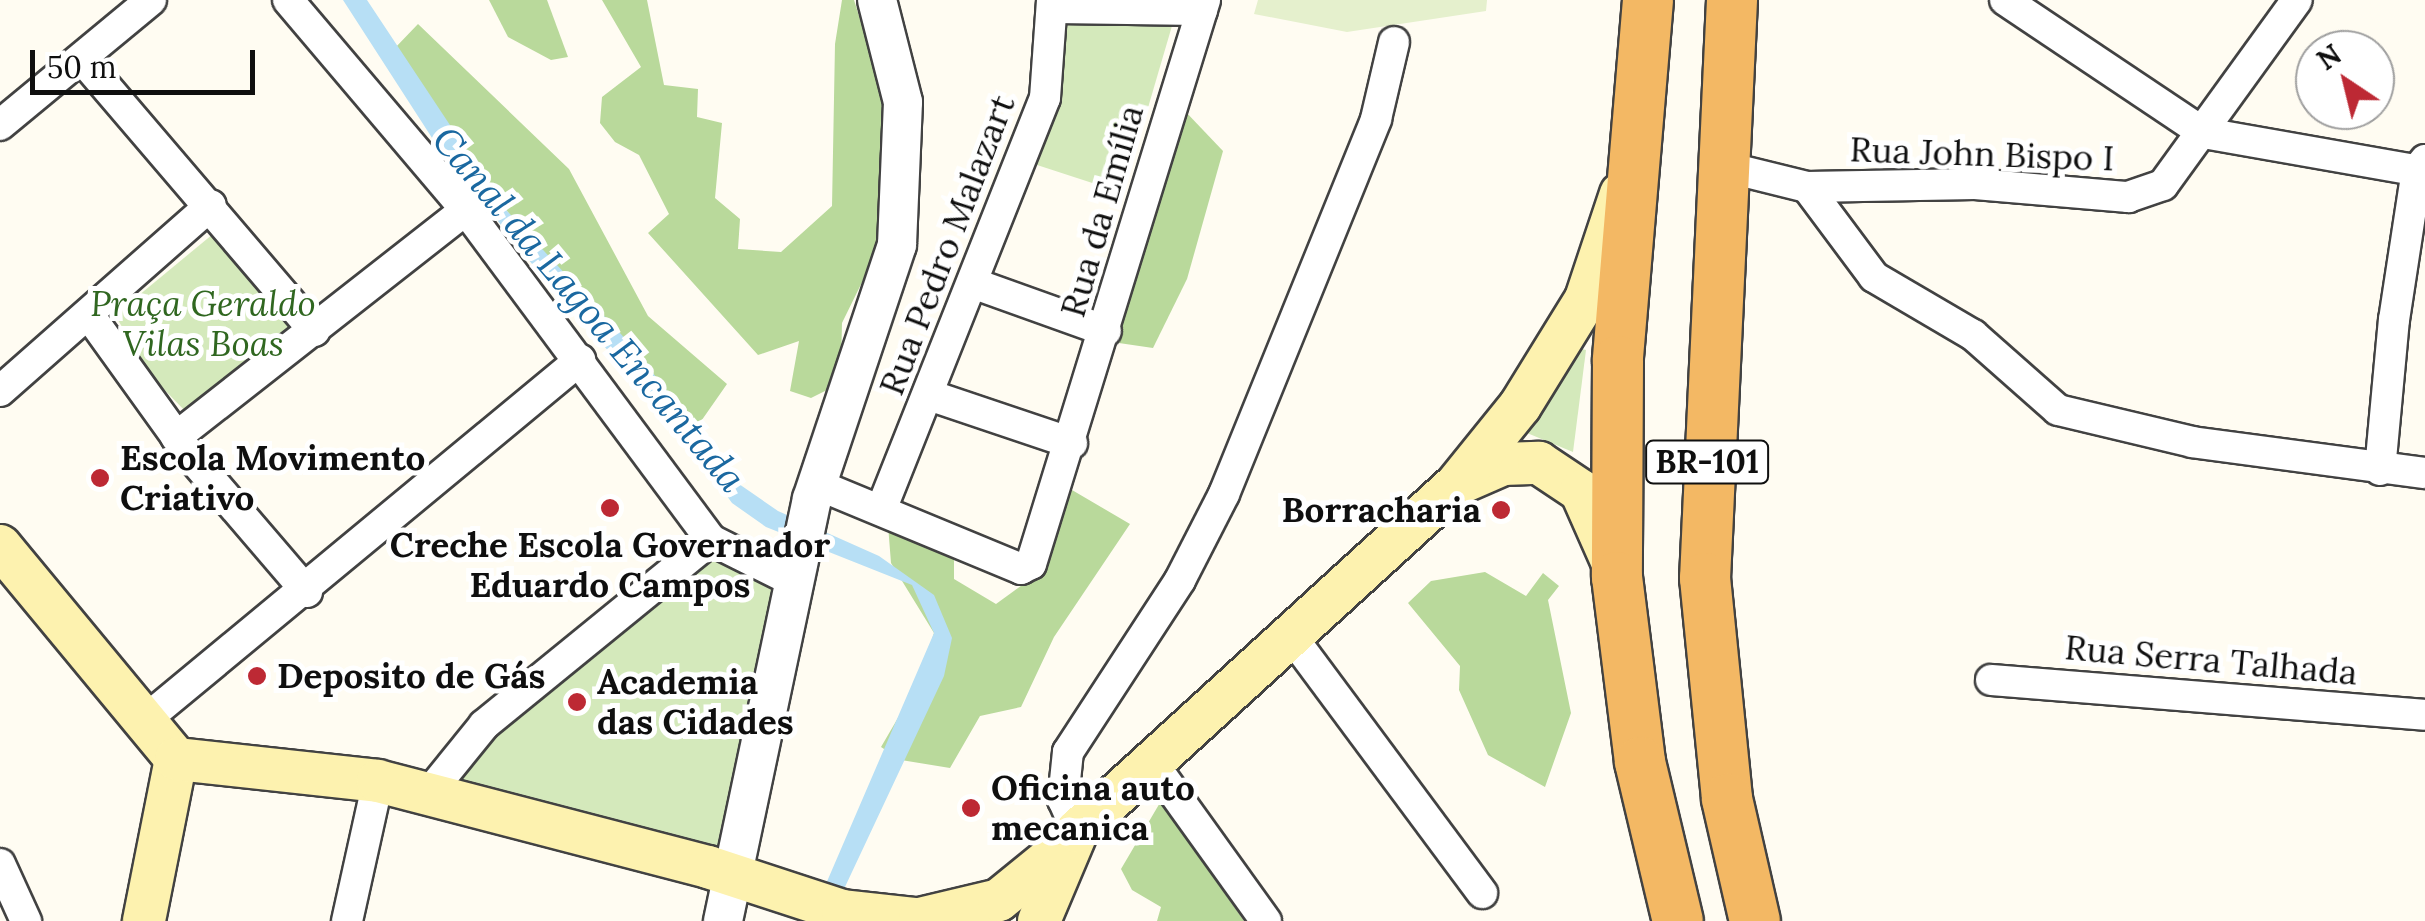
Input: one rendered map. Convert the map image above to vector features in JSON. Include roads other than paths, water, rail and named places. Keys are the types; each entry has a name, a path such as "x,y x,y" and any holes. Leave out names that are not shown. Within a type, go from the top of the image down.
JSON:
{"highway":[{"name":"BR-101","path":"1648,0 1618,361 1617,577 1640,762 1678,921"},
{"name":"BR-101","path":"1732,0 1705,578 1727,799 1755,921"}],"main road":[{"path":"0,546 176,759 378,781 736,875 837,911 927,920 999,900 1073,837 1151,761 1457,484 1570,329 1638,146"},
{"path":"1457,484 1522,460 1560,474 1592,507 1617,577"},
{"path":"144,921 176,759"},
{"path":"1040,921 1073,837"}],"street":[{"path":"0,125 84,61 150,0"},
{"path":"288,0 466,210 711,540 793,580"},
{"path":"723,921 736,875 801,543 814,492 871,333 904,193 903,102 877,0"},
{"path":"2005,0 2204,133 2422,167 2380,470"},
{"name":"Rua John Bispo I","path":"1722,166 1808,187 1976,184 2128,197 2163,185 2297,0"},
{"path":"1052,4 1204,5"},
{"name":"Rua Pedro Malazart","path":"880,510 975,284 1045,98 1052,4"},
{"name":"Rua da Emília","path":"814,492 880,510 1022,569 1036,557 1204,5"},
{"path":"1073,837 1063,800 1068,752 1180,580 1224,494 1376,119 1394,42"},
{"path":"84,61 316,332"},
{"path":"1808,187 1874,277 1974,335 2058,410 2192,442 2425,474"},
{"path":"0,391 211,205"},
{"path":"176,437 316,332 466,210"},
{"path":"975,284 1106,331"},
{"path":"89,315 176,437 308,592"},
{"path":"145,720 308,592 580,360"},
{"path":"929,395 1072,443"},
{"path":"429,794 484,725 711,540"},
{"path":"1292,637 1482,893"},
{"name":"Rua Serra Talhada","path":"1991,680 2425,715"},
{"path":"1151,761 1266,921"},
{"path":"347,921 378,781"},
{"path":"0,864 26,921"}],"water":[{"name":"Canal da Lagoa Encantada","path":"343,0 367,0 507,211 632,346 739,484 778,511 879,556 934,595 952,638 944,676 829,921 810,921 934,633 912,585 766,527 732,503 671,419 556,294 434,141"}],"place":[{"name":"Escola Movimento Criativo","path":"100,478"},
{"name":"Creche Escola Governador Eduardo Campos","path":"610,508"},
{"name":"Borracharia","path":"1501,510"},
{"name":"Deposito de Gás","path":"257,676"},
{"name":"Academia das Cidades","path":"577,702"},
{"name":"Oficina auto mecanica","path":"971,808"}],"park label":[{"name":"Praça Geraldo Vilas Boas","path":"203,324"}]}
